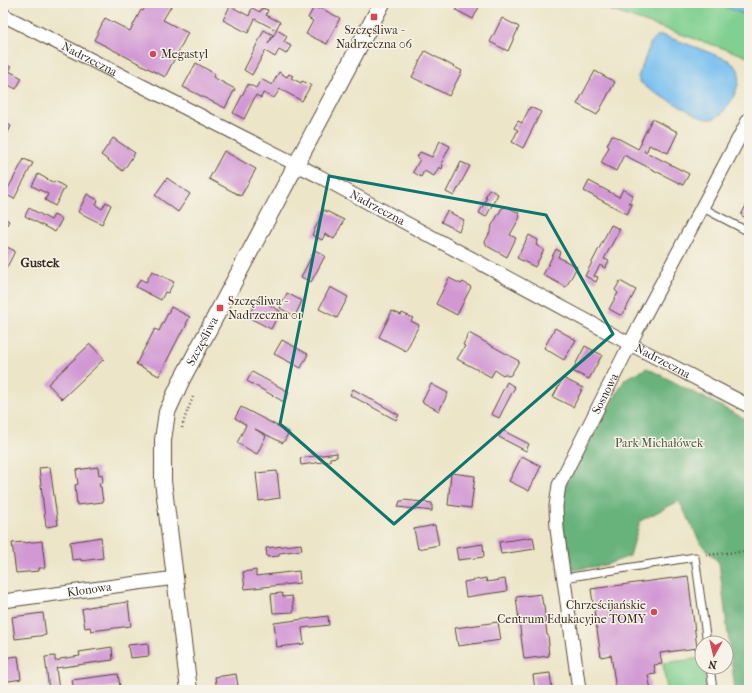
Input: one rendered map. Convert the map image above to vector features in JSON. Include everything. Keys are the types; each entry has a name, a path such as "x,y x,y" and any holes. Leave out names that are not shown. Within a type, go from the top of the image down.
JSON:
{"street":[{"name":"Szczęśliwa","path":"189,690 163,481 163,440 168,412 182,379 382,3"},
{"name":"Nadrzeczna","path":"3,15 296,164 630,344 749,406"},
{"name":"Sosnowa","path":"579,690 557,529 556,506 559,485 701,207 749,119"},
{"name":"Klonowa","path":"3,601 175,578"}],"lane":[{"path":"701,207 749,232"},
{"path":"564,578 695,557 706,635"},
{"path":"711,675 713,690"}],"path":[{"path":"181,430 195,392"},
{"path":"695,557 749,551"}],"highlighted area":[{"path":"329,176 546,215 613,334 394,524 280,424"}],"green space":[{"path":"592,3 749,3 749,57 597,6"},
{"name":"Park Michałówek","path":"647,368 749,421 749,690 735,690 733,675 734,635 728,635 719,563 701,544 679,501 640,521 630,556 605,565 573,570 562,516 563,494 566,484 625,379"},
{"path":"694,659 694,675 704,675 706,690 667,690 663,663"}],"water":[{"path":"718,3 749,3 749,16 728,8"},
{"path":"661,35 726,59 737,68 739,80 737,88 730,103 720,115 711,119 700,117 650,90 640,82 638,77 651,42 656,37"}],"building":[{"path":"147,3 173,3 163,20 188,33 165,77 94,40 105,18 130,31 141,10 143,11"},
{"path":"459,3 481,3 473,19 456,10"},
{"path":"230,6 249,16 252,8 260,12 262,8 268,10 266,15 280,22 276,30 255,19 248,33 223,20"},
{"path":"314,7 320,8 340,18 327,44 306,34 313,21 308,18"},
{"path":"502,18 519,27 508,51 490,42"},
{"path":"264,30 273,35 268,44 277,30 287,36 284,42 291,46 286,54 279,50 275,57 265,51 252,75 244,70"},
{"path":"425,51 462,71 449,96 412,77"},
{"path":"196,63 215,74 213,77 235,89 225,108 183,87"},
{"path":"5,64 11,67 9,71 22,78 16,89 3,82 3,68"},
{"path":"595,71 615,82 597,115 577,104"},
{"path":"279,72 287,77 289,74 293,76 291,78 301,83 302,81 311,85 302,101 280,89 274,98 263,93 261,98 256,95 244,119 233,113 248,84 256,88 261,79 272,85"},
{"path":"530,107 541,112 523,148 512,142 518,130 514,128 518,121 522,123"},
{"path":"652,119 678,132 668,153 649,145 647,151 645,150 644,152 689,174 683,185 624,155 616,171 601,163 609,147 607,145 612,135 638,149"},
{"path":"3,121 11,126 3,143"},
{"path":"113,138 135,153 123,171 101,155"},
{"path":"440,141 450,146 441,164 443,165 442,169 439,167 434,176 424,171 421,177 413,172 420,159 417,157 420,152 432,157"},
{"path":"224,151 256,169 241,196 209,179"},
{"path":"24,159 33,163 14,199 5,194"},
{"path":"461,162 470,166 454,196 446,192"},
{"path":"38,174 65,187 55,206 45,200 48,194 32,186"},
{"path":"167,178 190,194 178,212 155,195"},
{"path":"589,181 619,197 623,189 633,195 629,203 632,204 627,214 584,191"},
{"path":"489,189 498,194 486,217 479,213 487,198 485,198"},
{"path":"87,194 98,200 96,205 102,209 106,202 111,205 102,224 78,212"},
{"path":"749,200 749,220 741,215"},
{"path":"507,207 518,212 520,217 510,235 516,238 507,257 487,246 485,242 492,228 491,227 502,208"},
{"path":"29,208 51,220 54,215 62,219 55,232 25,216"},
{"path":"324,210 344,220 334,239 325,234 322,240 312,235"},
{"path":"447,211 464,220 459,231 441,222"},
{"path":"3,218 9,221 3,232"},
{"path":"611,225 620,229 604,259 609,261 605,268 600,265 594,276 598,277 596,282 585,276"},
{"path":"529,235 538,240 536,245 544,250 535,267 517,258"},
{"path":"3,245 15,251 3,275"},
{"path":"556,249 560,252 558,257 577,267 566,287 543,275"},
{"path":"315,250 325,256 311,282 301,277"},
{"path":"152,271 174,282 168,293 165,292 161,300 136,287 140,279 146,282"},
{"path":"449,278 461,284 463,282 471,287 457,315 436,304"},
{"path":"620,281 636,290 623,314 620,315 609,309 618,293 615,290"},
{"path":"330,287 348,297 337,318 319,309"},
{"path":"287,293 302,301 295,316 280,308"},
{"path":"258,297 280,311 271,329 248,317"},
{"path":"171,307 190,317 159,376 136,364 155,329 159,331"},
{"path":"392,311 401,315 402,313 413,318 411,321 419,325 406,351 379,337"},
{"path":"555,328 576,340 564,360 544,348"},
{"path":"469,333 519,361 511,375 503,375 495,370 491,377 457,359 465,346 463,345"},
{"path":"282,340 308,354 301,368 274,354"},
{"path":"90,344 104,359 62,399 48,384"},
{"path":"585,346 602,355 589,379 572,371"},
{"path":"252,372 289,392 284,402 247,381"},
{"path":"563,378 583,388 573,407 553,397"},
{"path":"507,382 515,387 499,418 491,414"},
{"path":"431,384 448,393 439,411 422,402"},
{"path":"353,389 399,415 396,420 350,395"},
{"path":"241,407 289,432 283,443 255,429 266,436 257,454 237,443 246,425 235,418"},
{"path":"502,430 529,444 526,451 499,437"},
{"path":"337,453 337,457 330,458 330,461 301,465 300,458"},
{"path":"522,456 541,466 529,491 509,481"},
{"path":"50,467 58,525 46,527 39,468"},
{"path":"98,467 99,475 102,474 103,483 99,483 103,502 77,505 75,485 78,484 76,470"},
{"path":"277,471 280,498 259,501 256,473"},
{"path":"451,473 475,476 471,508 448,505"},
{"path":"404,500 432,503 432,511 398,507 400,501"},
{"path":"435,525 439,545 418,549 414,529"},
{"path":"101,537 103,558 81,561 81,559 72,560 70,542"},
{"path":"533,537 535,549 501,554 499,542"},
{"path":"42,541 45,568 39,568 39,571 16,573 12,543"},
{"path":"301,544 302,550 279,553 279,556 267,557 266,548"},
{"path":"483,544 484,557 458,560 456,548"},
{"path":"256,570 256,576 299,571 300,583 245,589 243,572"},
{"path":"688,576 695,635 694,635 694,648 660,653 662,664 654,665 656,674 648,675 651,690 616,690 611,655 601,657 591,589"},
{"path":"486,578 487,582 505,579 507,591 466,597 464,582"},
{"path":"282,593 283,597 292,596 294,612 273,613 271,594"},
{"path":"541,594 548,635 549,656 524,659 516,597"},
{"path":"128,602 131,626 91,631 90,627 85,628 82,609 99,605"},
{"path":"43,613 46,635 15,639 12,617"},
{"path":"328,616 329,625 302,628 304,644 277,647 274,623"},
{"path":"498,622 501,640 458,646 455,628"},
{"path":"148,643 149,656 130,658 128,645"},
{"path":"112,647 113,660 56,668 59,690 49,690 45,657 55,656 55,661 80,656 79,652"},
{"path":"18,656 21,679 3,682 3,658"},
{"path":"550,673 552,690 535,690 533,675"},
{"path":"118,674 120,686 74,690 72,680"},
{"path":"236,674 238,686 229,688 229,690 217,690 215,677"},
{"path":"167,687 167,690 155,690 155,688"}],"place":[{"name":"Szczęśliwa - Nadrzeczna 06","path":"374,17"},
{"name":"Megastyl","path":"153,54"},
{"name":"Szczęśliwa - Nadrzeczna 01","path":"220,308"},
{"name":"Chrześcijańskie Centrum Edukacyjne TOMY","path":"654,612"}],"district":[{"name":"Gustek","path":"40,262"}]}
